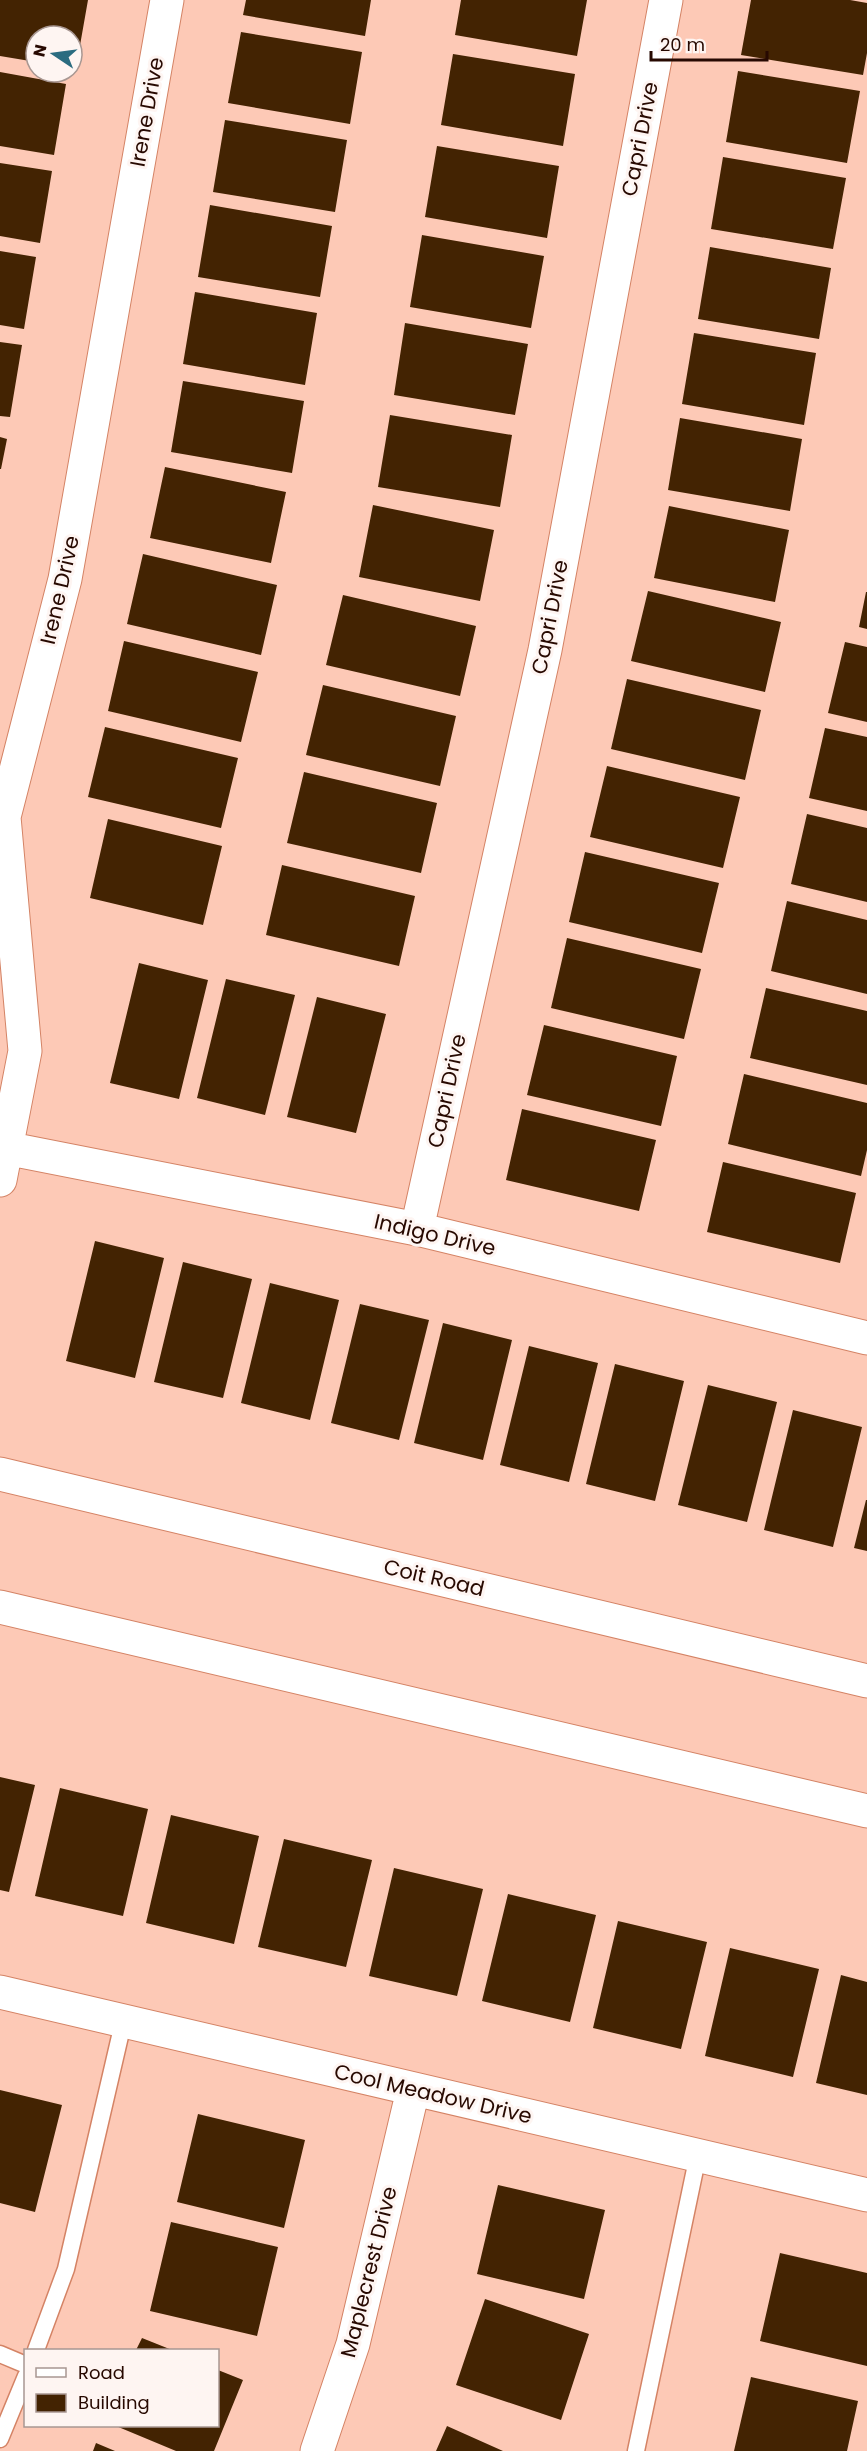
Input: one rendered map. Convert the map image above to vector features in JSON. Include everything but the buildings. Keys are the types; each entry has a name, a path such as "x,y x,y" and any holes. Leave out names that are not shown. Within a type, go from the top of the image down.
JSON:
{"street":[{"name":"Irene Drive","path":"0,1180 4,1148 25,1051 4,817 65,579 166,0"},
{"name":"Capri Drive","path":"417,1229 545,650 666,0"},
{"name":"Indigo Drive","path":"4,1148 417,1229 867,1338"},
{"name":"Coit Road","path":"0,1474 867,1681"},
{"path":"0,1607 867,1811"},
{"name":"Cool Meadow Drive","path":"0,1992 124,2019 413,2090 867,2195"},
{"name":"Maplecrest Drive","path":"317,2451 353,2344 413,2090"}],"lane":[{"path":"36,2349 66,2270 124,2019"},
{"path":"636,2451 698,2155"},
{"path":"0,2354 24,2364"},
{"path":"0,2439 24,2381"}]}
